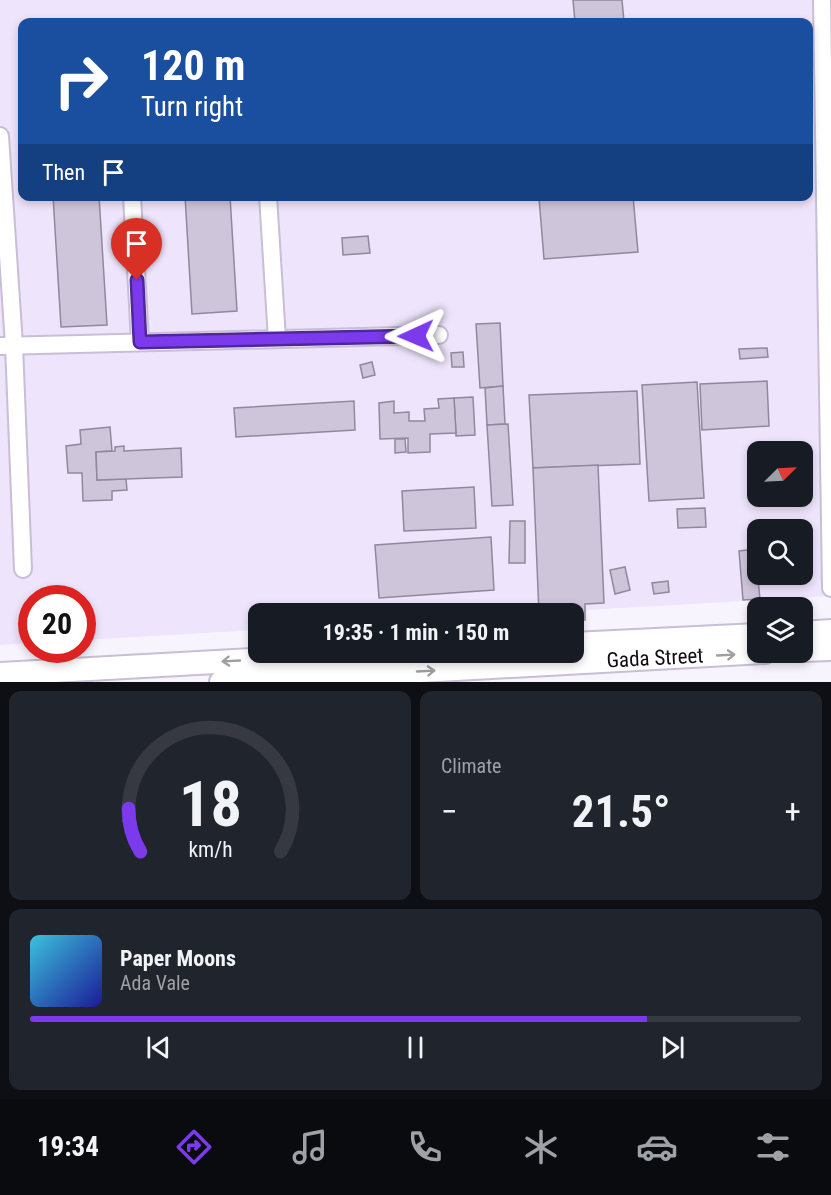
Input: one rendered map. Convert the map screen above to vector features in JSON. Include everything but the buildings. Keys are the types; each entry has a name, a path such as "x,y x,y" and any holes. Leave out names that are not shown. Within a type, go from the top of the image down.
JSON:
{"main road":[{"path":"813,632 831,631"},
{"path":"584,643 747,636"},
{"path":"813,650 831,649"},
{"name":"Gada Street","path":"221,682 747,653"},
{"path":"0,674 248,660"}],"street":[{"path":"822,0 827,122 831,588"},
{"path":"0,136 7,346 23,568"},
{"path":"132,201 140,342"},
{"path":"268,201 277,339"},
{"path":"7,346 439,335"}],"shaded area":[{"path":"0,0 831,0 831,596 747,597 747,601 584,610 584,603 248,603 248,631 96,639 96,585 18,585 18,644 0,645"}],"route":[{"path":"137,280 140,342 416,336"}]}
